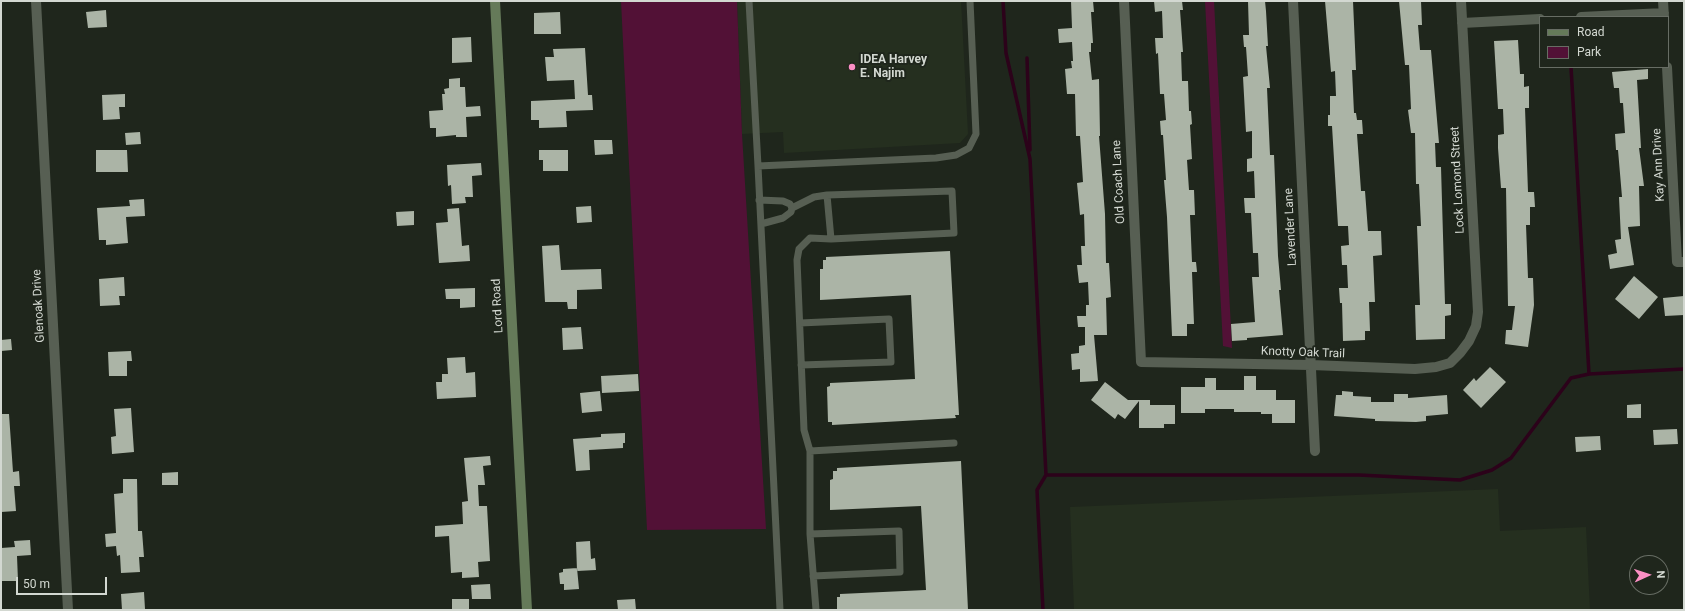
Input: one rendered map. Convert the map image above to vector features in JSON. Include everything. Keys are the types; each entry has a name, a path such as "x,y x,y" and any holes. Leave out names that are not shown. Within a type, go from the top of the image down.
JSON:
{"street":[{"name":"Glenoak Drive","path":"36,1 68,610"},
{"name":"Lord Road","path":"496,1 527,610"},
{"name":"Old Coach Lane","path":"1124,1 1141,362"},
{"name":"Lavender Lane","path":"1293,1 1315,451"},
{"name":"Lock Lomond Street","path":"1460,353 1469,341 1476,326 1478,312 1461,1"},
{"path":"1622,16 1664,15 1663,1"},
{"path":"1462,23 1539,19"},
{"name":"Kay Ann Drive","path":"1667,68 1680,262"},
{"name":"Knotty Oak Trail","path":"1141,362 1311,365 1415,369 1436,367 1450,363 1460,353"}],"lane":[{"path":"749,1 780,610"},
{"path":"758,166 936,158 956,155 969,148 976,134 970,1"},
{"path":"761,224 783,218 791,212 792,208 814,197 828,195 952,191 954,233 831,239 810,238 799,249 797,260 804,430 810,451 810,534 816,610"},
{"path":"828,195 831,239"},
{"path":"759,200 783,201 790,204 792,208"},
{"path":"800,323 889,319 891,362 802,365"},
{"path":"810,451 954,443"},
{"path":"810,534 898,531 900,572 813,576"}],"shaded area":[{"name":"IDEA Harvey E. Najim","path":"737,1 961,1 968,134 960,143 784,153 783,132 742,134"},
{"path":"1498,489 1500,531 1586,527 1590,610 1074,610 1070,507"}],"green space":[{"path":"621,1 737,1 742,134 766,529 647,530"},
{"path":"1205,1 1214,1 1232,348 1223,346"}],"building":[{"path":"1071,1 1093,1 1094,12 1091,12 1093,43 1091,43 1091,52 1089,52 1092,80 1099,79 1099,136 1105,214 1106,263 1109,263 1111,297 1106,298 1107,335 1094,335 1098,381 1080,382 1080,369 1072,370 1071,354 1079,353 1079,346 1085,345 1085,327 1078,327 1077,316 1086,316 1086,305 1089,305 1088,282 1079,283 1077,265 1082,265 1081,246 1085,246 1084,214 1080,215 1077,183 1083,182 1080,136 1076,136 1075,94 1067,94 1065,69 1072,68 1072,42 1059,43 1058,29 1072,28"},
{"path":"1154,1 1182,1 1183,10 1180,10 1183,52 1181,52 1182,81 1188,81 1189,111 1191,111 1192,124 1190,125 1192,159 1187,160 1189,190 1194,190 1195,215 1190,215 1192,262 1196,262 1197,272 1192,272 1194,324 1187,324 1187,336 1172,336 1164,180 1166,180 1163,135 1161,135 1160,121 1166,120 1164,94 1160,94 1158,53 1156,54 1155,38 1163,38 1162,11 1155,12"},
{"path":"1248,1 1265,1 1268,46 1266,46 1270,88 1267,88 1270,155 1274,155 1278,256 1281,290 1279,290 1283,335 1247,338 1247,340 1232,341 1231,324 1255,322 1252,277 1259,277 1258,253 1253,253 1251,213 1245,213 1244,198 1255,198 1254,171 1247,172 1247,159 1252,158 1252,131 1246,132 1243,77 1248,76 1246,47 1244,47 1243,35 1249,35"},
{"path":"1325,1 1353,1 1356,70 1352,70 1354,113 1356,113 1357,120 1362,120 1363,134 1357,134 1361,191 1365,191 1368,231 1381,231 1382,255 1373,256 1375,302 1369,302 1370,331 1365,331 1365,340 1343,341 1342,303 1340,303 1339,288 1348,288 1347,265 1342,265 1341,246 1349,245 1348,226 1338,226 1332,126 1328,126 1328,115 1330,115 1330,96 1336,96 1335,71 1331,72"},
{"path":"1399,1 1421,1 1422,25 1418,25 1420,50 1431,50 1439,143 1435,143 1436,167 1441,167 1445,304 1451,304 1451,315 1445,316 1445,339 1416,340 1415,305 1420,305 1417,226 1421,226 1419,184 1416,184 1415,133 1411,133 1408,110 1411,109 1409,65 1405,65"},
{"path":"106,10 107,27 88,28 86,12"},
{"path":"560,12 561,34 534,34 534,13"},
{"path":"471,37 472,62 452,63 452,38"},
{"path":"1518,40 1520,74 1524,74 1524,87 1529,86 1529,108 1525,108 1528,192 1534,192 1535,207 1530,207 1530,225 1526,225 1528,278 1533,278 1534,305 1528,347 1505,344 1506,330 1512,330 1515,306 1508,306 1506,188 1501,188 1498,148 1498,135 1504,134 1503,109 1498,109 1494,41"},
{"path":"585,48 588,95 592,95 593,110 566,111 567,127 539,128 539,120 531,120 531,101 575,99 574,80 547,81 545,57 554,57 553,49"},
{"path":"1648,69 1648,79 1637,80 1641,148 1639,148 1644,186 1639,186 1640,226 1628,227 1634,265 1610,269 1608,255 1617,253 1615,240 1621,239 1619,197 1622,197 1618,150 1616,150 1615,134 1625,133 1623,103 1620,103 1619,88 1614,88 1612,72"},
{"path":"460,78 460,87 465,87 466,107 480,106 481,116 466,117 467,137 456,137 456,135 436,137 436,128 430,128 429,111 443,110 442,94 445,94 444,89 449,88 449,79"},
{"path":"125,94 125,107 119,107 120,119 103,120 102,95"},
{"path":"140,132 141,144 126,145 125,133"},
{"path":"594,140 612,140 613,154 595,155"},
{"path":"96,150 127,150 128,172 96,172"},
{"path":"539,150 568,150 568,171 543,171 543,160 539,160"},
{"path":"481,163 482,175 472,176 473,197 465,197 466,203 452,204 451,185 448,186 447,165"},
{"path":"144,199 145,216 126,217 128,243 106,245 106,240 99,240 97,208 130,206 129,200"},
{"path":"591,206 592,222 577,223 576,207"},
{"path":"459,208 462,246 469,245 470,261 439,263 436,223 448,222 447,209"},
{"path":"414,211 414,225 397,226 396,212"},
{"path":"559,245 561,270 601,269 602,289 577,290 577,309 568,309 567,302 545,302 542,246"},
{"path":"950,251 959,415 955,415 956,418 832,425 832,422 828,422 827,387 830,386 830,383 915,379 911,295 820,300 820,269 823,269 823,260 826,260 826,257"},
{"path":"1634,276 1658,297 1639,319 1615,299"},
{"path":"124,277 125,296 119,296 120,305 100,306 99,279"},
{"path":"475,288 475,307 460,308 460,299 446,299 445,289"},
{"path":"1684,296 1684,315 1665,316 1663,298"},
{"path":"581,327 583,349 563,350 562,328"},
{"path":"11,339 12,350 1,351 1,340"},
{"path":"131,351 132,361 127,361 127,376 109,376 108,352"},
{"path":"465,357 466,373 475,372 476,397 437,399 436,382 442,382 442,374 448,374 447,358"},
{"path":"1490,367 1506,382 1481,408 1463,390 1474,378 1476,381"},
{"path":"638,374 639,391 602,393 601,376"},
{"path":"1244,376 1256,376 1256,390 1276,390 1276,400 1295,400 1295,423 1272,423 1272,414 1261,414 1261,412 1234,412 1234,409 1205,409 1205,413 1181,413 1181,387 1205,387 1205,378 1216,378 1216,390 1244,390"},
{"path":"1105,382 1128,400 1150,400 1150,405 1175,405 1175,424 1164,424 1164,428 1139,428 1139,401 1125,419 1118,414 1115,419 1091,400"},
{"path":"600,391 602,411 582,413 580,393"},
{"path":"1342,391 1353,392 1353,396 1371,397 1371,402 1394,402 1394,394 1408,394 1408,398 1447,395 1448,414 1426,416 1426,421 1416,422 1375,421 1375,419 1334,416 1336,395 1342,395"},
{"path":"1641,404 1641,418 1627,418 1627,405"},
{"path":"131,408 134,452 112,454 111,437 116,436 114,409"},
{"path":"1,414 9,414 13,472 19,471 20,486 14,486 16,511 1,512"},
{"path":"1677,429 1678,444 1654,445 1653,430"},
{"path":"625,433 625,443 623,443 623,448 589,450 590,470 576,471 573,439 601,437 601,434"},
{"path":"1600,436 1601,450 1576,452 1575,437"},
{"path":"490,456 491,465 483,466 485,485 478,485 479,506 487,506 490,561 478,562 479,577 462,578 462,572 451,573 449,536 435,537 435,526 463,524 462,502 468,501 464,458"},
{"path":"961,461 968,610 837,610 837,597 840,597 840,594 926,590 921,506 830,510 830,480 833,479 833,471 837,471 837,468"},
{"path":"178,472 178,485 162,485 162,473"},
{"path":"123,479 137,479 138,531 142,531 144,557 139,557 140,572 121,573 120,555 117,556 116,546 106,547 105,534 116,533 114,494 123,493"},
{"path":"30,540 31,555 17,556 18,581 1,581 1,548 15,547 14,541"},
{"path":"590,541 591,559 595,558 596,570 577,571 576,542"},
{"path":"577,568 579,589 564,590 564,584 560,584 559,573 563,572 563,569"},
{"path":"490,584 491,599 472,599 471,585"},
{"path":"144,592 145,609 122,610 121,594"},
{"path":"452,599 469,599 469,610 452,610"},
{"path":"635,599 636,610 618,610 617,600"}],"waterway":[{"path":"1003,1 1006,53 1030,159 1046,475"},
{"path":"1027,58 1030,150"},
{"path":"1571,68 1589,374"},
{"path":"1043,610 1037,490 1046,475 1359,475 1460,480 1492,470 1511,458 1571,378 1589,374 1684,369"}],"place":[{"name":"IDEA Harvey E. Najim","path":"852,67"}]}
